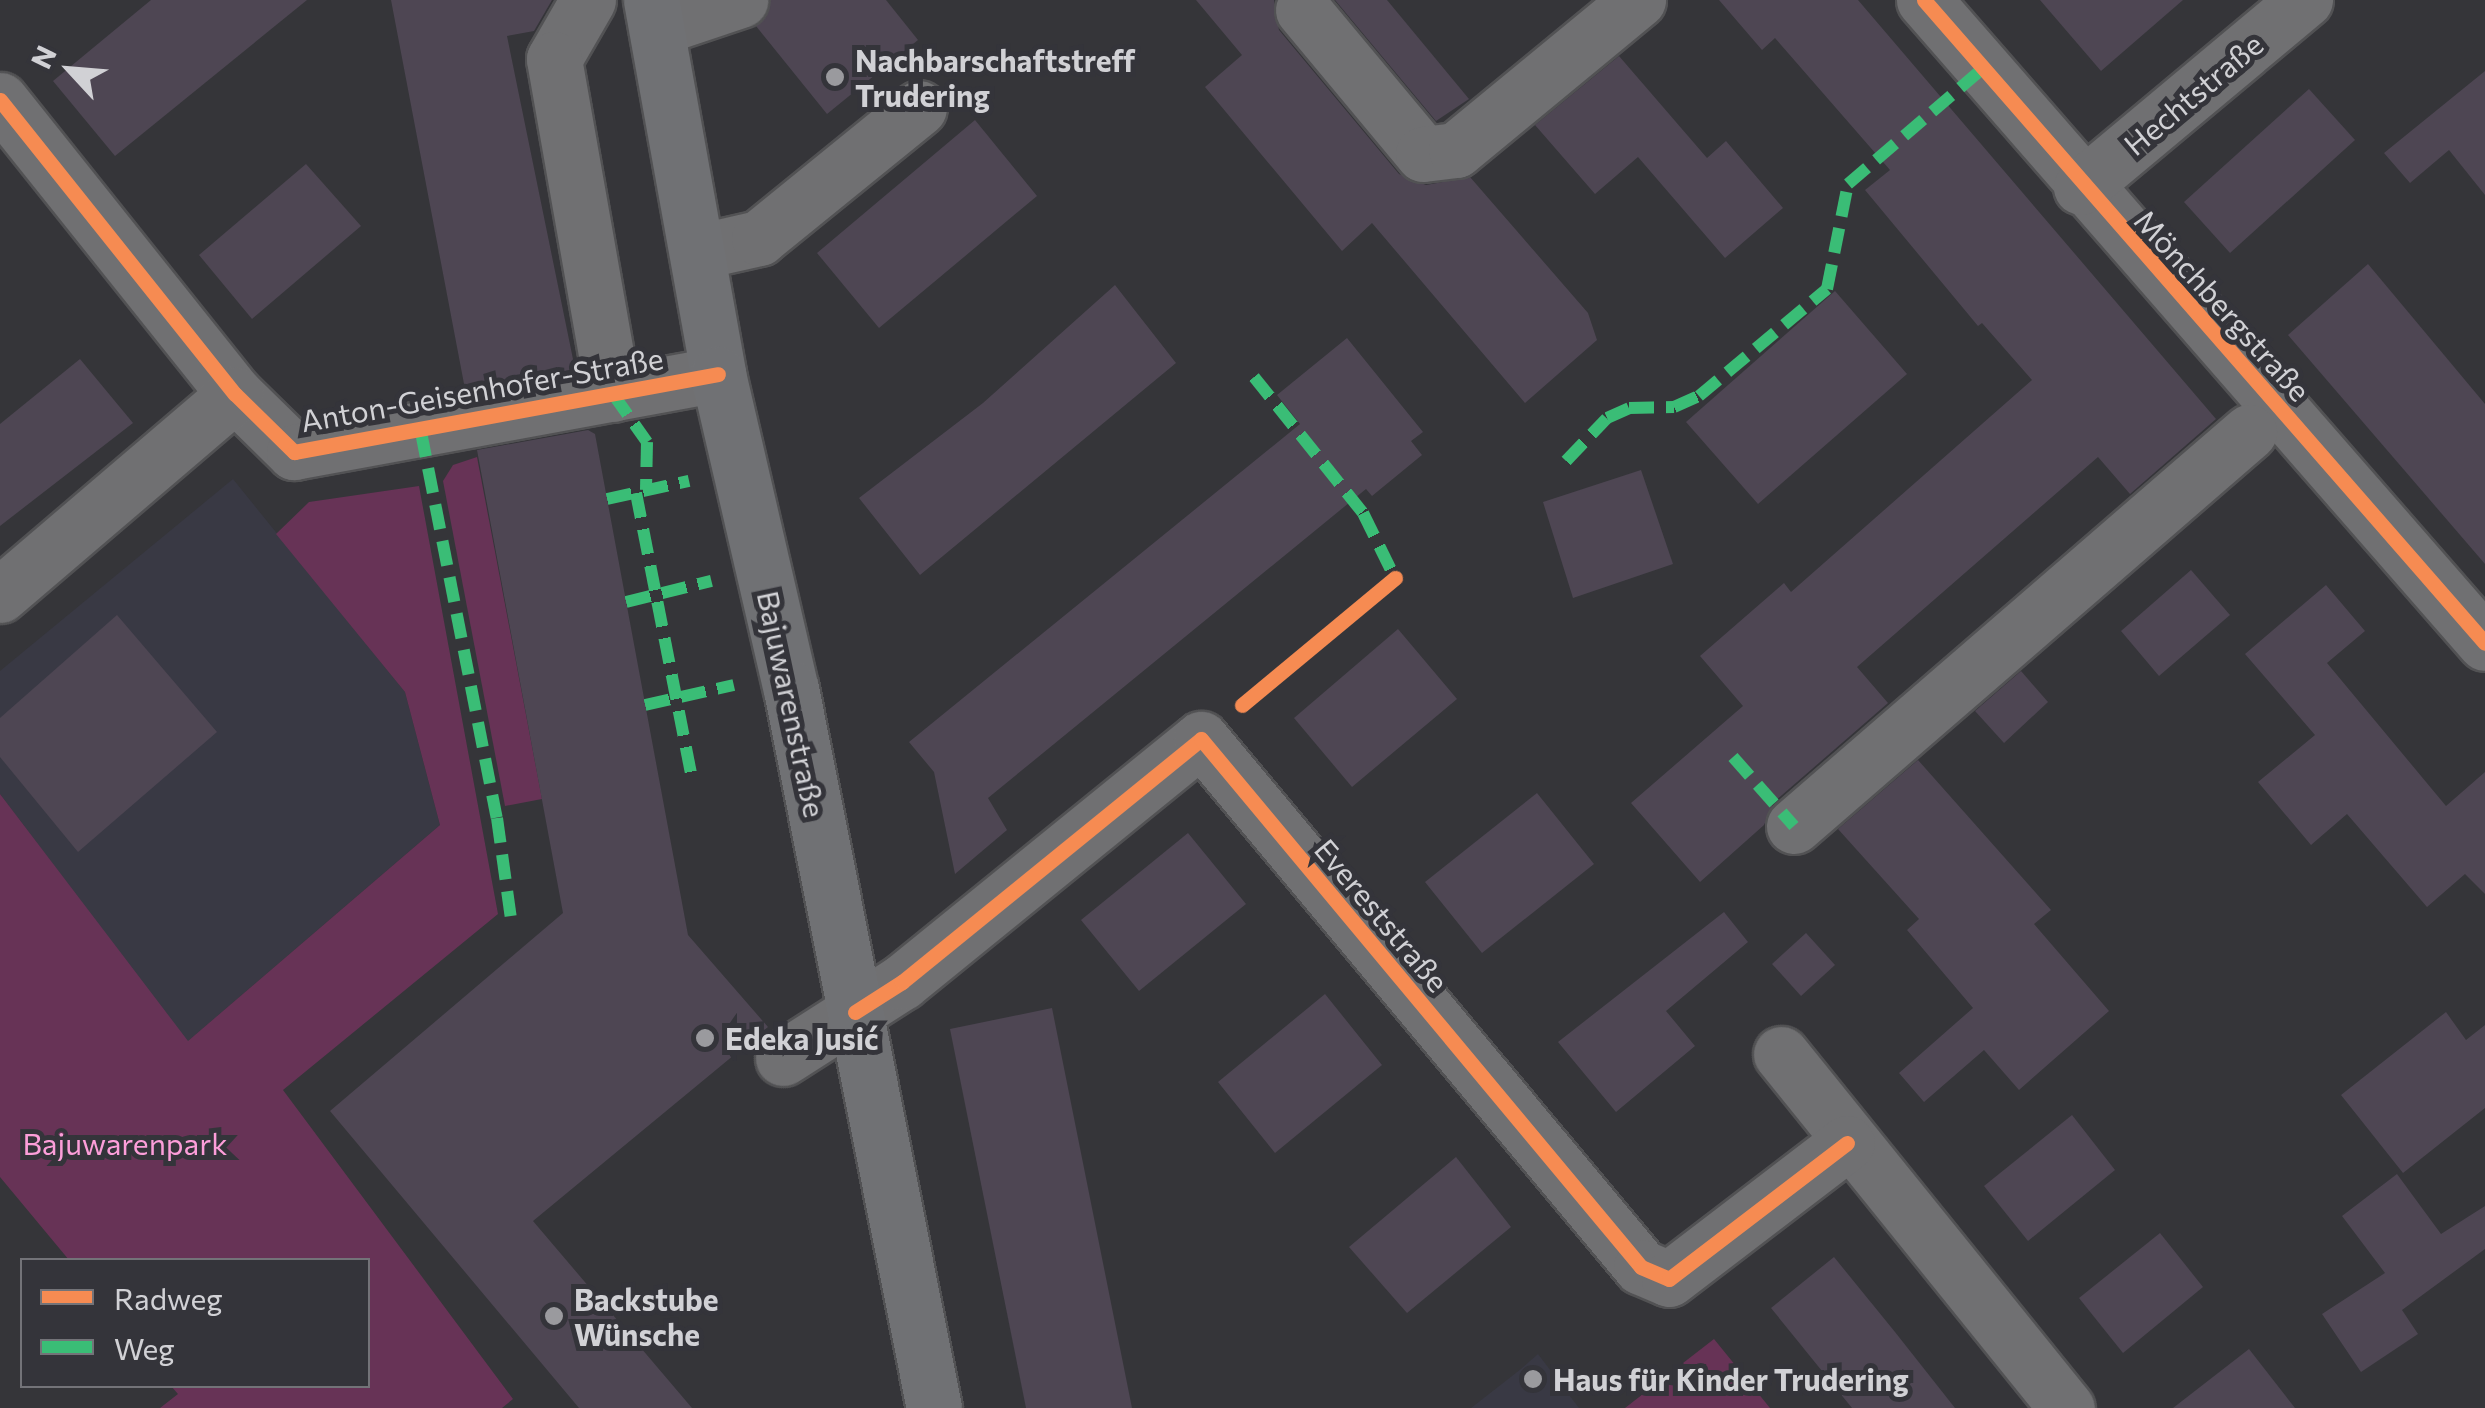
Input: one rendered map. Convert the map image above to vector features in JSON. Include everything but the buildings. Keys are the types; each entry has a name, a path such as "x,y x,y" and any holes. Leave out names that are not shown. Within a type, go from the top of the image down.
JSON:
{"main road":[{"name":"Bajuwarenstraße","path":"654,14 718,374 855,1012 934,1408"}],"street":[{"path":"588,0 554,59 612,394"},
{"path":"654,14 740,0"},
{"path":"1303,10 1423,154 1456,150 1468,142 1638,0"},
{"name":"Mönchbergstraße","path":"1924,0 2081,187 2485,643"},
{"name":"Hechtstraße","path":"2081,187 2305,0"},
{"name":"Anton-Geisenhofer-Straße","path":"0,100 270,435 304,452 718,374"},
{"path":"697,252 759,238 919,108"},
{"path":"0,595 235,394"},
{"path":"1794,826 2249,432"},
{"name":"Evereststraße","path":"855,1012 902,982 1202,739 1641,1267 1669,1279 1847,1143"},
{"path":"783,1058 855,1012"},
{"path":"1781,1054 1847,1143 2067,1408"}],"shaded area":[{"path":"233,479 405,692 440,825 187,1042 0,794 0,671"},
{"name":"Haus für Kinder Trudering","path":"1538,1354 1579,1408 1471,1408 1521,1369"}],"green space":[{"path":"477,457 542,799 505,806 443,481 453,465"},
{"name":"Bajuwarenpark","path":"419,486 498,914 283,1090 513,1399 502,1408 160,1408 178,1394 173,1388 370,1388 370,1258 67,1258 0,1177 0,794 188,1041 440,825 405,692 276,534 309,502"},
{"path":"1714,1339 1770,1408 1625,1408"}],"marked path":[{"path":"1566,461 1607,418 1629,408 1674,407 1699,396 1827,289 1848,184 1982,69"},
{"path":"1254,377 1363,513 1395,578 1388,583"},
{"path":"613,394 647,442 646,490"},
{"path":"421,432 497,818 511,919"},
{"path":"607,499 689,481"},
{"path":"636,493 692,779"},
{"path":"626,602 711,581"},
{"path":"645,705 734,685"},
{"path":"1733,757 1794,826"}],"cycle path":[{"path":"1924,0 2485,643"},
{"path":"0,100 235,394 294,452 718,374"},
{"path":"1242,705 1395,578"},
{"path":"855,1012 902,982 1201,739 1641,1267 1669,1279 1847,1143"}],"place":[{"name":"Nachbarschaftstreff Trudering","path":"835,77"},
{"name":"Edeka Jusić","path":"705,1038"},
{"name":"Backstube Wünsche","path":"554,1316"},
{"name":"Haus für Kinder Trudering","path":"1533,1379"}]}
